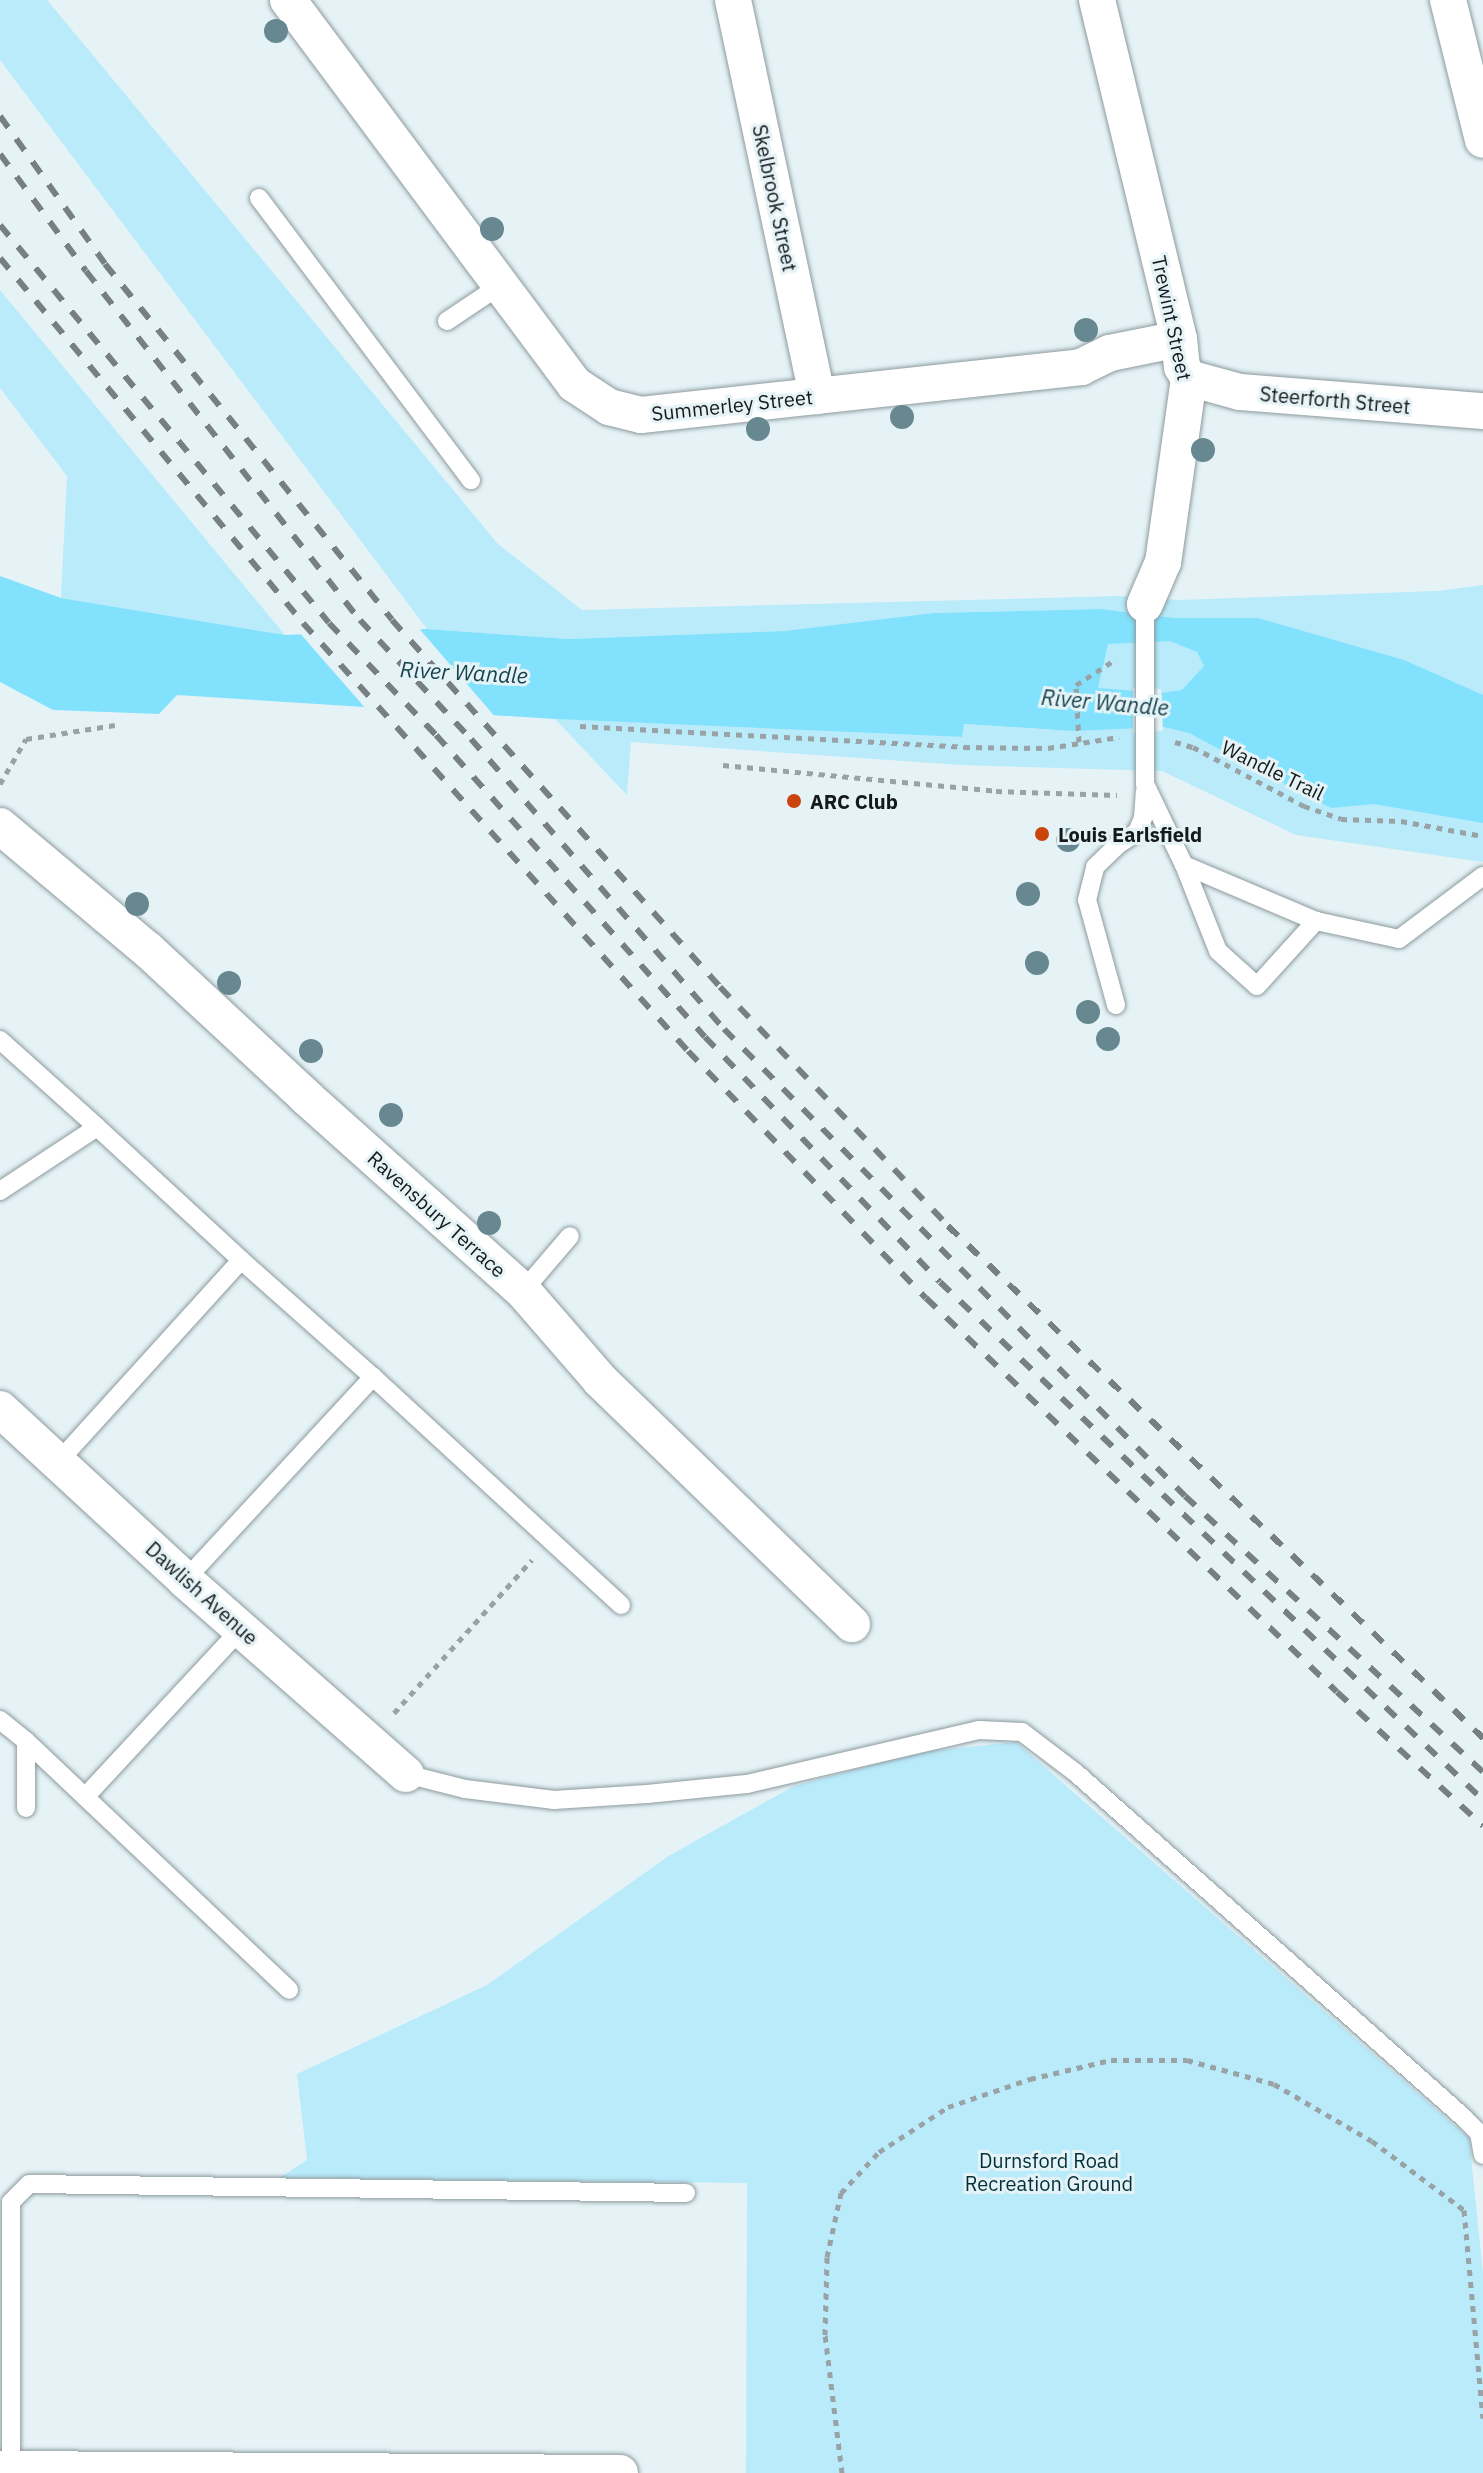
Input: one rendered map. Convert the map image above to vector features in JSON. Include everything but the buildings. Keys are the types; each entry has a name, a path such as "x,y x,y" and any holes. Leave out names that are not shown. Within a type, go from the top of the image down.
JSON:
{"street":[{"name":"Summerley Street","path":"288,0 574,384 609,407 641,415 1081,367 1110,353 1179,339"},
{"name":"Skelbrook Street","path":"733,0 817,396"},
{"name":"Trewint Street","path":"1097,0 1179,339 1182,367 1189,378 1163,562 1145,604"},
{"path":"1448,0 1483,140"},
{"name":"Steerforth Street","path":"1189,378 1240,392 1483,411"},
{"name":"Ravensbury Terrace","path":"0,826 148,950 306,1097 523,1291 600,1380 852,1624"},
{"name":"Dawlish Avenue","path":"0,1409 185,1580 406,1774"},
{"path":"7,2470 620,2473"}],"lane":[{"path":"259,198 394,361 471,480"},
{"path":"447,321 499,286"},
{"name":"Trewint Street","path":"1145,604 1145,790"},
{"path":"1145,790 1184,865 1218,951 1257,986 1316,921"},
{"path":"1116,1005 1087,900 1095,867 1137,832 1143,818 1145,790"},
{"path":"1184,865 1316,921 1399,939 1483,876"},
{"path":"0,1040 621,1605"},
{"path":"0,1191 97,1127"},
{"path":"523,1291 570,1236"},
{"path":"59,1461 241,1260"},
{"path":"185,1580 373,1377"},
{"path":"85,1797 241,1629"},
{"path":"0,1720 26,1741 289,1990"},
{"path":"406,1774 465,1789 554,1800 647,1794 747,1784 979,1730 1022,1732 1076,1773 1479,2133 1483,2155"},
{"path":"26,1741 26,1808"},
{"path":"7,2470 11,2202 29,2184 686,2193"}],"path":[{"path":"1079,740 1076,685 1127,652"},
{"path":"0,784 26,739 115,725"},
{"path":"580,726 964,747 1048,748 1079,740 1146,733"},
{"name":"Wandle Trail","path":"1146,733 1193,747 1304,806 1341,819 1401,821 1483,836"},
{"path":"723,765 996,791 1145,790"},
{"path":"370,1740 551,1539"},
{"path":"842,2473 825,2335 827,2257 841,2193 879,2152 948,2107 1030,2079 1111,2060 1187,2060 1274,2084 1372,2141 1464,2210 1483,2418"}],"green space":[{"path":"0,0 47,0 498,544 582,610 1119,596 1178,600 1438,591 1483,585 1483,862 1296,835 1162,771 961,765 631,742 627,795 555,719 961,737 963,724 1054,730 1100,609 933,613 784,631 568,639 427,629 0,60"},
{"path":"0,290 285,635 61,598 67,476 0,388"},
{"name":"Durnsford Road Recreation Ground","path":"1016,1742 1469,2138 1483,2273 1483,2473 746,2473 747,2183 279,2178 307,2160 297,2074 487,1985 670,1855 794,1786 920,1752"}],"water":[{"name":"River Wandle","path":"0,576 61,598 285,635 427,629 568,639 784,631 933,613 1100,609 1174,618 1258,618 1404,660 1483,695 1483,823 1374,804 1331,808 1189,733 1164,727 1073,731 964,724 962,737 555,719 177,695 159,714 53,710 0,682","holes":["1170,641 1197,652 1204,666 1182,690 1161,693 1098,688 1108,644"]}],"pier":[{"path":"416,625 497,719 367,710 298,631"},
{"path":"1133,687 1161,689 1163,731 1133,733"}],"railway":[{"path":"0,116 105,264 392,620 720,987 948,1226 1483,1738"},
{"path":"0,154 86,271 360,620 471,739 724,1029 1185,1496 1483,1772"},
{"path":"0,225 329,623 436,735 705,1037 940,1282 1483,1800"},
{"path":"0,258 303,623 688,1051 926,1298 1337,1692 1483,1826"}],"place":[{"name":"ARC Club","path":"794,801"},
{"name":"Louis Earlsfield","path":"1042,834"}]}
